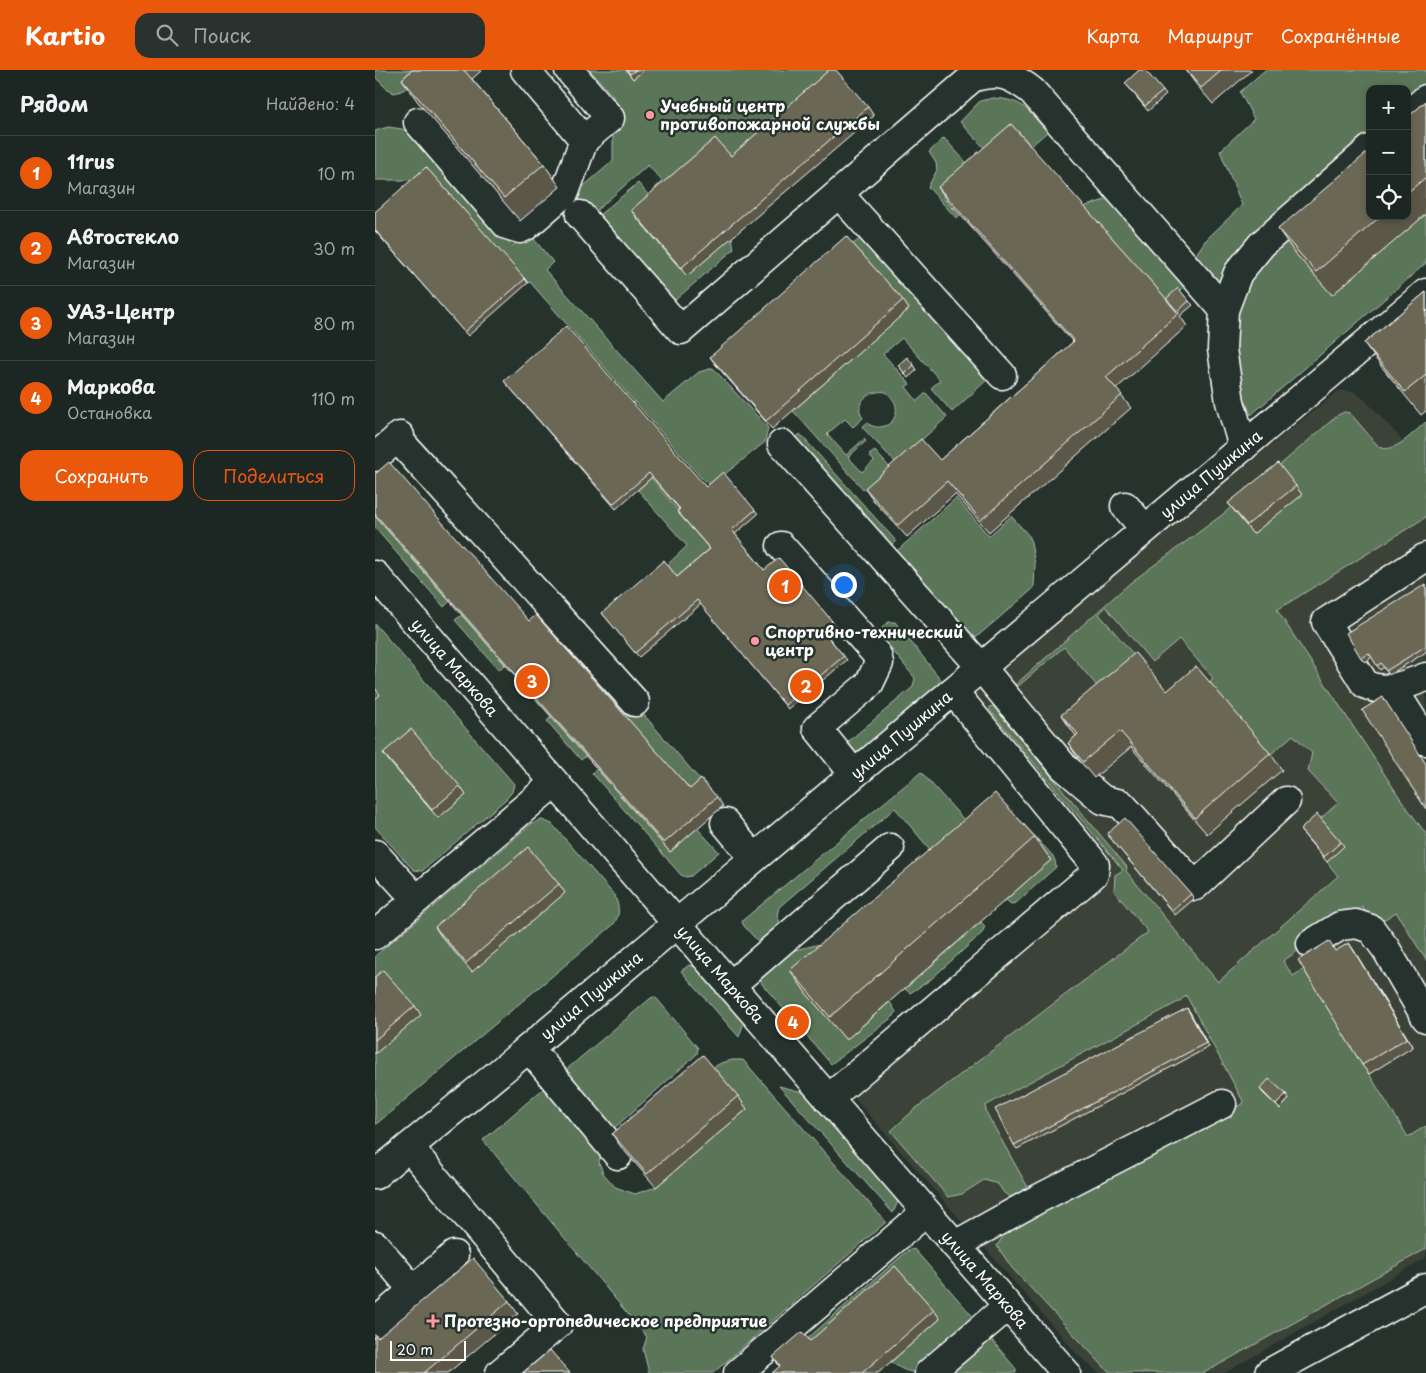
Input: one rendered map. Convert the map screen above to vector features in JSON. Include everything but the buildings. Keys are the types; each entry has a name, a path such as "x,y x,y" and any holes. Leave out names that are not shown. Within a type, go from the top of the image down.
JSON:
{"street":[{"path":"525,70 584,140"},
{"path":"418,122 507,225 520,229 565,192 584,140 610,118 569,70"},
{"path":"579,215 681,330 972,78 986,73 999,72 1015,78 1032,91 1224,310"},
{"path":"1411,112 1426,99"},
{"path":"1243,447 1230,402 1222,349 1224,310 1238,273 1262,244 1366,153"},
{"path":"839,194 1002,375"},
{"name":"улица Пушкина","path":"375,1175 529,1048 1426,293"},
{"path":"375,457 398,437 635,702"},
{"path":"781,444 981,667 1064,767 1103,800 1121,804 1195,886 1286,801"},
{"path":"1125,506 1145,529"},
{"path":"781,546 877,655 879,663 869,684 817,728 855,774"},
{"path":"1426,557 1326,622 1365,684 1377,688 1397,688 1426,677"},
{"name":"улица Маркова","path":"375,576 1008,1306 1063,1372"},
{"path":"1397,688 1400,700 1426,742"},
{"path":"828,1099 1094,874 1095,865 1089,857 953,691"},
{"path":"375,934 554,783"},
{"path":"725,823 754,858"},
{"path":"730,986 890,848"},
{"path":"375,854 416,900"},
{"path":"1311,944 1339,926 1356,924 1371,929 1426,1018"},
{"path":"529,1048 618,1155"},
{"path":"955,1245 1038,1199 1223,1104"},
{"path":"409,1147 557,1324 500,1373"},
{"path":"738,1373 926,1212"},
{"path":"375,1245 413,1290"},
{"path":"375,1322 454,1255"},
{"path":"1269,1373 1426,1288"},
{"path":"929,1373 1008,1306"}],"shaded area":[{"path":"1340,390 1355,392 1366,401 1406,444 1426,434 1426,1258 1224,1373 1099,1373 1079,1356 849,1092 1101,883 966,689"}],"green space":[{"path":"375,70 415,70 409,85 403,90 394,93 375,77"},
{"path":"590,70 626,70 633,79 644,70 834,70 737,165 663,196 655,188 662,181 648,165 590,216 572,196 613,161 613,96"},
{"path":"1265,70 1426,70 1426,88 1411,101 1411,85 1366,85 1366,141 1220,295 1191,262 1205,241 1242,205 1220,151 1254,119 1240,92"},
{"path":"993,98 1019,104 1030,112 1047,132 1031,146 1019,132 992,156 960,122 980,101"},
{"path":"388,127 402,129 415,136 512,246 528,232 553,262 545,270 663,402 699,372 713,368 768,428 765,442 715,482 709,484 702,479 530,282 528,283 420,180 375,180 375,131"},
{"path":"944,138 974,171 943,198 959,216 956,218 928,187 937,170 936,163 929,152"},
{"path":"638,183 655,203 732,238 734,249 674,301 665,301 593,220"},
{"path":"1111,198 1187,285 1166,302 1083,207"},
{"path":"1426,214 1426,263 1251,415 1239,378 1234,338 1240,299 1247,281 1261,259 1299,224 1311,237 1396,220 1411,220 1411,217"},
{"path":"863,236 989,378 952,412 931,388 940,380 902,338 883,354 910,384 906,387 917,401 926,393 947,417 896,463 862,427 867,423 879,427 891,423 896,414 895,403 886,392 875,393 865,398 861,402 860,407 863,418 853,427 845,419 827,434 846,455 864,439 866,441 848,457 862,472 874,461 869,455 875,451 890,468 864,490 793,411 908,309 852,245"},
{"path":"1344,412 1350,413 1379,447 1385,449 1398,445 1426,422 1426,517 1277,610 1400,798 1426,834 1426,960 1396,912 1374,926 1362,907 1283,961 1293,976 1304,969 1408,1137 1426,1126 1426,1249 1204,1373 1112,1373 1106,1369 1012,1268 997,1246 1005,1233 1018,1222 1244,1103 1186,995 1180,1001 985,1106 987,1114 1031,1193 1015,1199 1004,1193 998,1184 984,1180 962,1194 948,1197 891,1131 915,1109 1148,932 1114,891 1115,875 1123,870 990,710 990,707 993,706 1127,867 1126,871 1218,982 1338,876 1327,862 1320,819 1338,803 1308,771 1312,753 1293,735 1270,755 1208,683 1213,678 1179,639 1152,662 1106,607 1099,614 1145,668 1108,699 1064,647 1008,695 1006,693 1130,583 1222,515 1338,415"},
{"path":"800,434 896,541 883,552 787,446"},
{"path":"651,478 713,553 681,581 667,565 687,546 638,490"},
{"path":"956,498 989,536 1011,516 1030,537 1035,565 1034,588 966,646 888,559"},
{"path":"375,516 450,601 444,607 375,528"},
{"path":"462,615 505,664 499,670 455,620"},
{"path":"895,622 942,681 941,687 858,757 844,745 913,687 915,678 880,635 885,624"},
{"path":"375,624 514,784 512,792 506,799 422,871 414,870 375,827"},
{"path":"613,679 707,788 696,798 600,690"},
{"path":"551,717 586,756 581,760 547,721"},
{"path":"597,769 670,852 697,828 719,852 691,876 681,875 592,773"},
{"path":"921,772 964,820 933,853 895,808 779,907 777,915 782,928 763,947 744,926 743,920"},
{"path":"1011,816 1018,818 1053,856 1056,867 1016,903 1011,904 1006,900 1050,860"},
{"path":"542,820 552,824 615,896 619,911 616,921 375,1125 375,956 531,824"},
{"path":"981,922 985,926 982,933 930,980 910,993 905,989"},
{"path":"842,939 846,1040 890,1002 896,1012 894,1016 831,1064 762,984 760,978 790,951"},
{"path":"689,965 697,967 744,1022 739,1037 681,971"},
{"path":"654,997 698,1048 697,1054 611,1131 561,1074"},
{"path":"732,1060 743,1060 886,1222 713,1373 649,1373 643,1349 647,1337 483,1140 543,1089 547,1090 601,1151 599,1162 603,1173 615,1187 635,1194 656,1187 747,1109 712,1068"},
{"path":"779,1086 806,1093 899,1199 893,1213"},
{"path":"914,1249 975,1319 920,1372 904,1370 891,1362 940,1319 816,1349 807,1339 907,1251"},
{"path":"986,1333 1016,1369 1016,1373 939,1373"}],"place":[{"name":"Учебный центр противопожарной службы","path":"650,115"},
{"name":"11rus","path":"785,586"},
{"name":"Спортивно-технический центр","path":"755,641"},
{"name":"УАЗ-Центр","path":"532,681"},
{"name":"Автостекло","path":"806,686"},
{"name":"Маркова","path":"793,1022"},
{"name":"Протезно-ортопедическое предприятие","path":"433,1321"}]}
